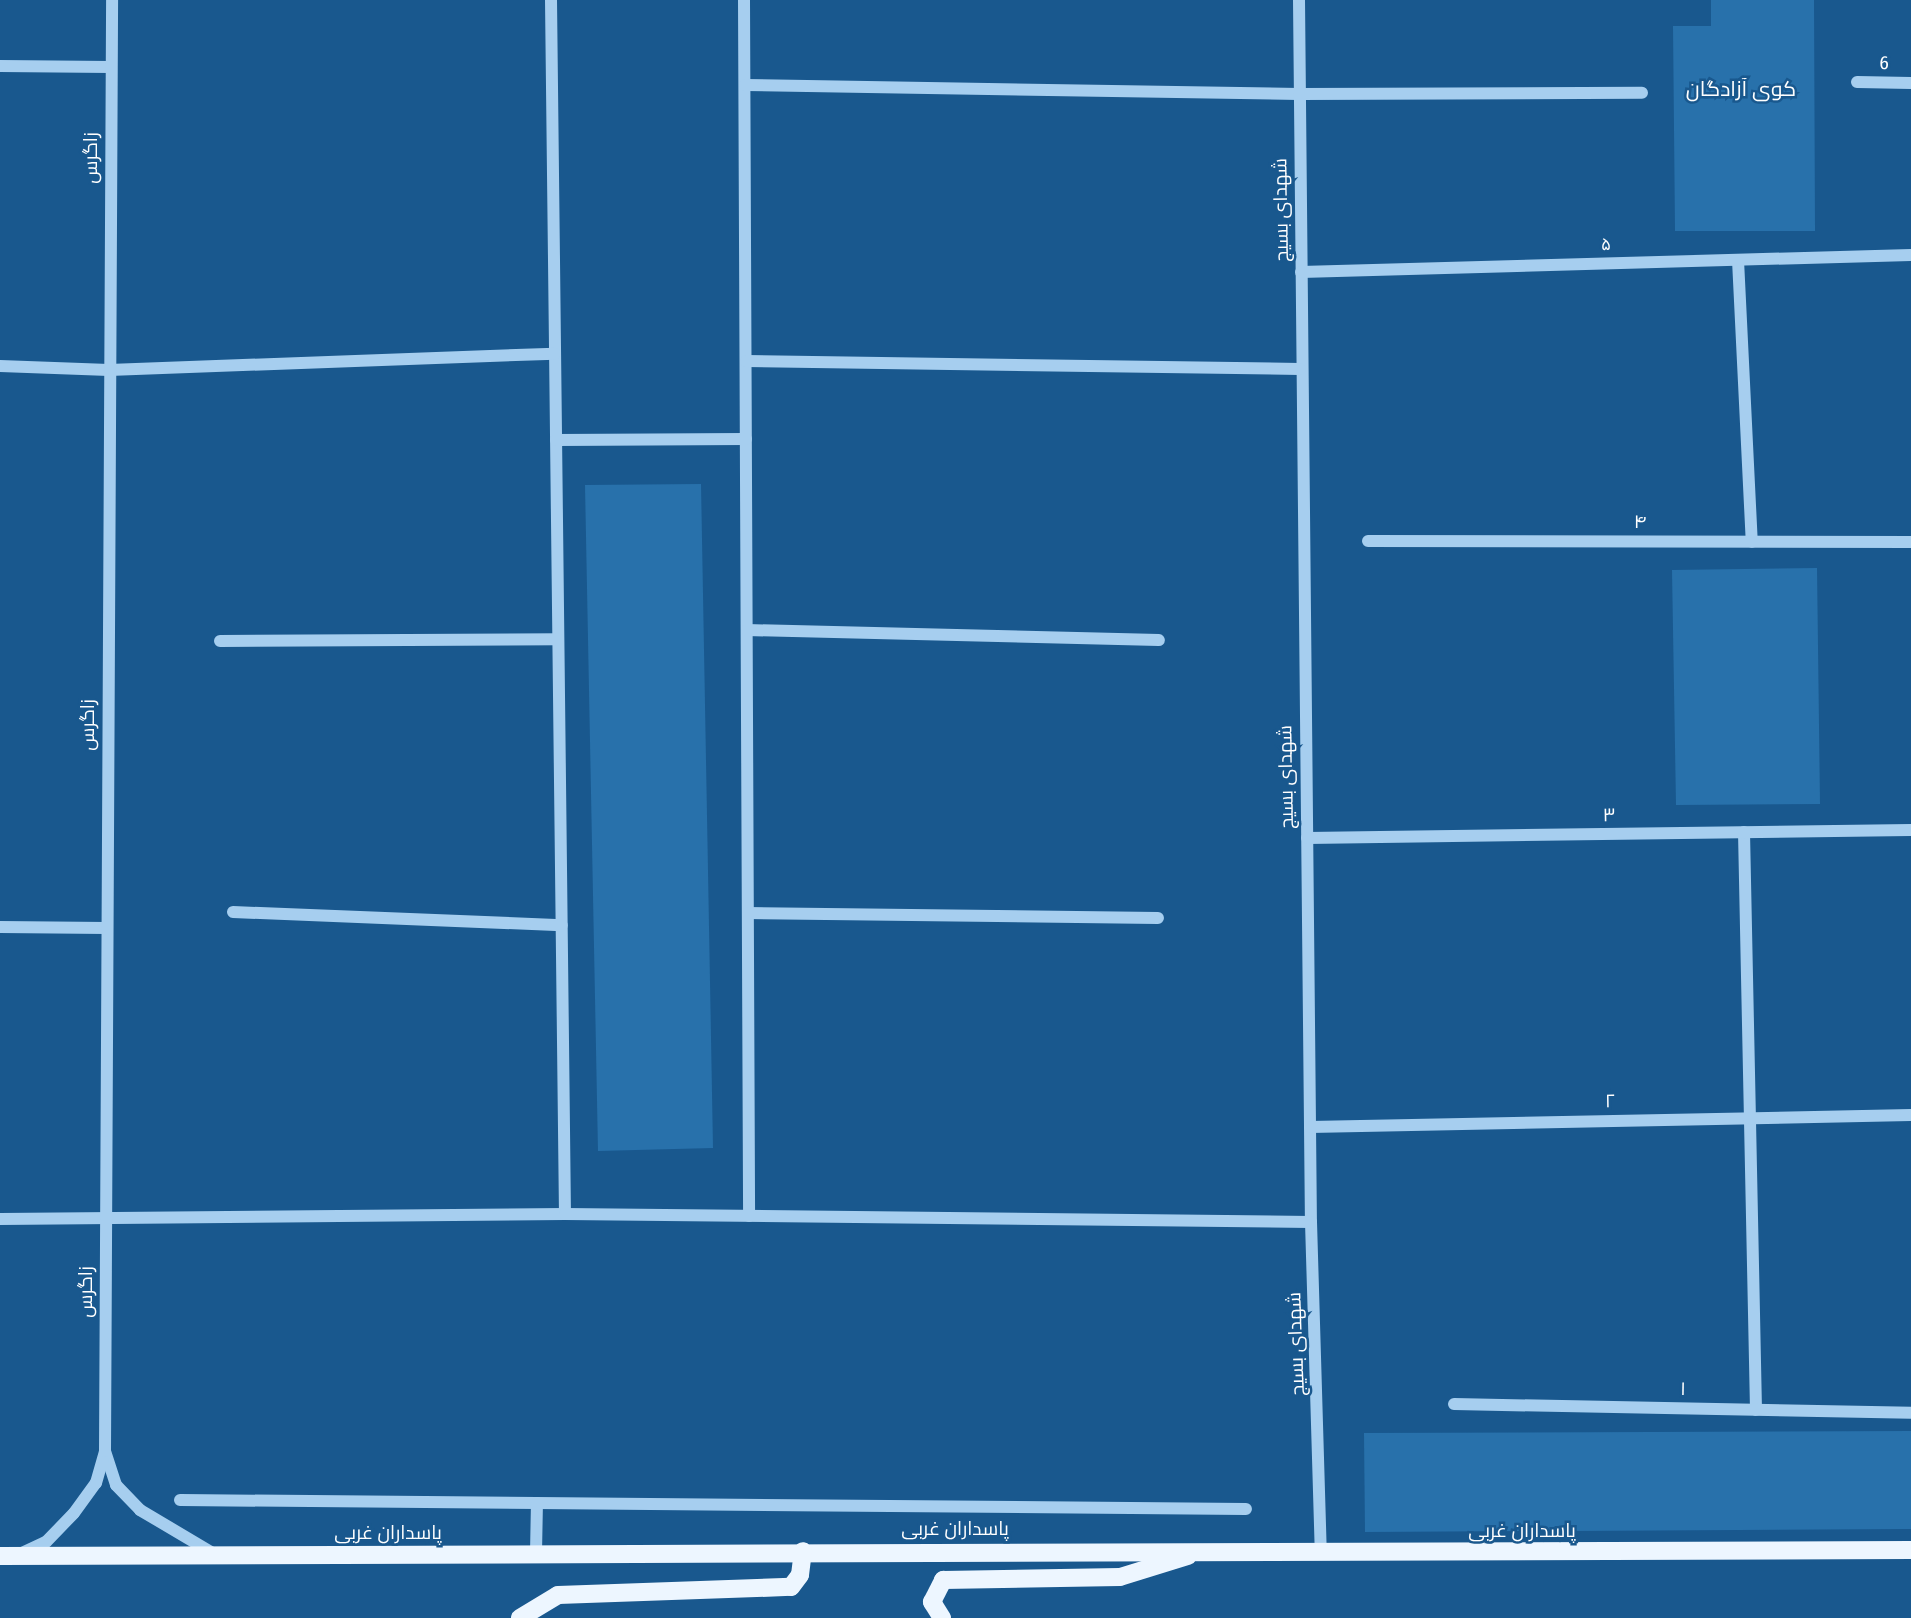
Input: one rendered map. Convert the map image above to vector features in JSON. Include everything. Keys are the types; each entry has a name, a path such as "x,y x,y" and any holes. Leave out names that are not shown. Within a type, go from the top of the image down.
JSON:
{"main road":[{"name":"پاسداران غربی","path":"8,1556 803,1551 1209,1550 1321,1553 1911,1550"},
{"path":"942,1618 932,1602 943,1580 1120,1577 1209,1550"},
{"path":"520,1618 558,1595 792,1587 800,1575 803,1551"}],"street":[{"name":"زاگرس","path":"8,1556 46,1542 74,1513 96,1483 105,1451 112,0"},
{"path":"551,0 565,1214"},
{"path":"744,0 749,1216"},
{"name":"شهدای بسیج","path":"1298,0 1311,1222 1321,1553"},
{"path":"0,66 111,67"},
{"name":"6","path":"1857,82 1911,83"},
{"path":"745,85 1299,94 1642,93"},
{"name":"۵","path":"1301,272 1911,255"},
{"path":"1738,260 1752,542"},
{"path":"0,366 109,370 555,354"},
{"path":"746,361 1300,369"},
{"path":"556,440 746,439"},
{"name":"۴","path":"1368,541 1911,542"},
{"path":"747,630 1159,640"},
{"path":"220,641 558,639"},
{"name":"۳","path":"1307,838 1911,830"},
{"path":"1744,832 1756,1410"},
{"path":"233,912 562,925"},
{"path":"748,913 1158,918"},
{"path":"0,928 107,928"},
{"name":"۲","path":"1310,1126 1911,1115"},
{"path":"0,1219 565,1214 1311,1222"},
{"name":"۱","path":"1454,1404 1911,1413"},
{"name":"زاگرس","path":"105,1451 116,1485 139,1510 216,1555"},
{"path":"180,1500 1246,1509"},
{"path":"536,1553 537,1503"}],"shaded area":[{"path":"1711,0 1814,0 1815,231 1675,231 1673,26 1711,26"},
{"path":"701,484 713,1148 598,1151 585,485"},
{"path":"1817,568 1820,804 1676,805 1672,570"},
{"path":"1911,1431 1911,1529 1365,1532 1364,1433"}],"district":[{"name":"کوی آزادگان","path":"1741,89"}]}
